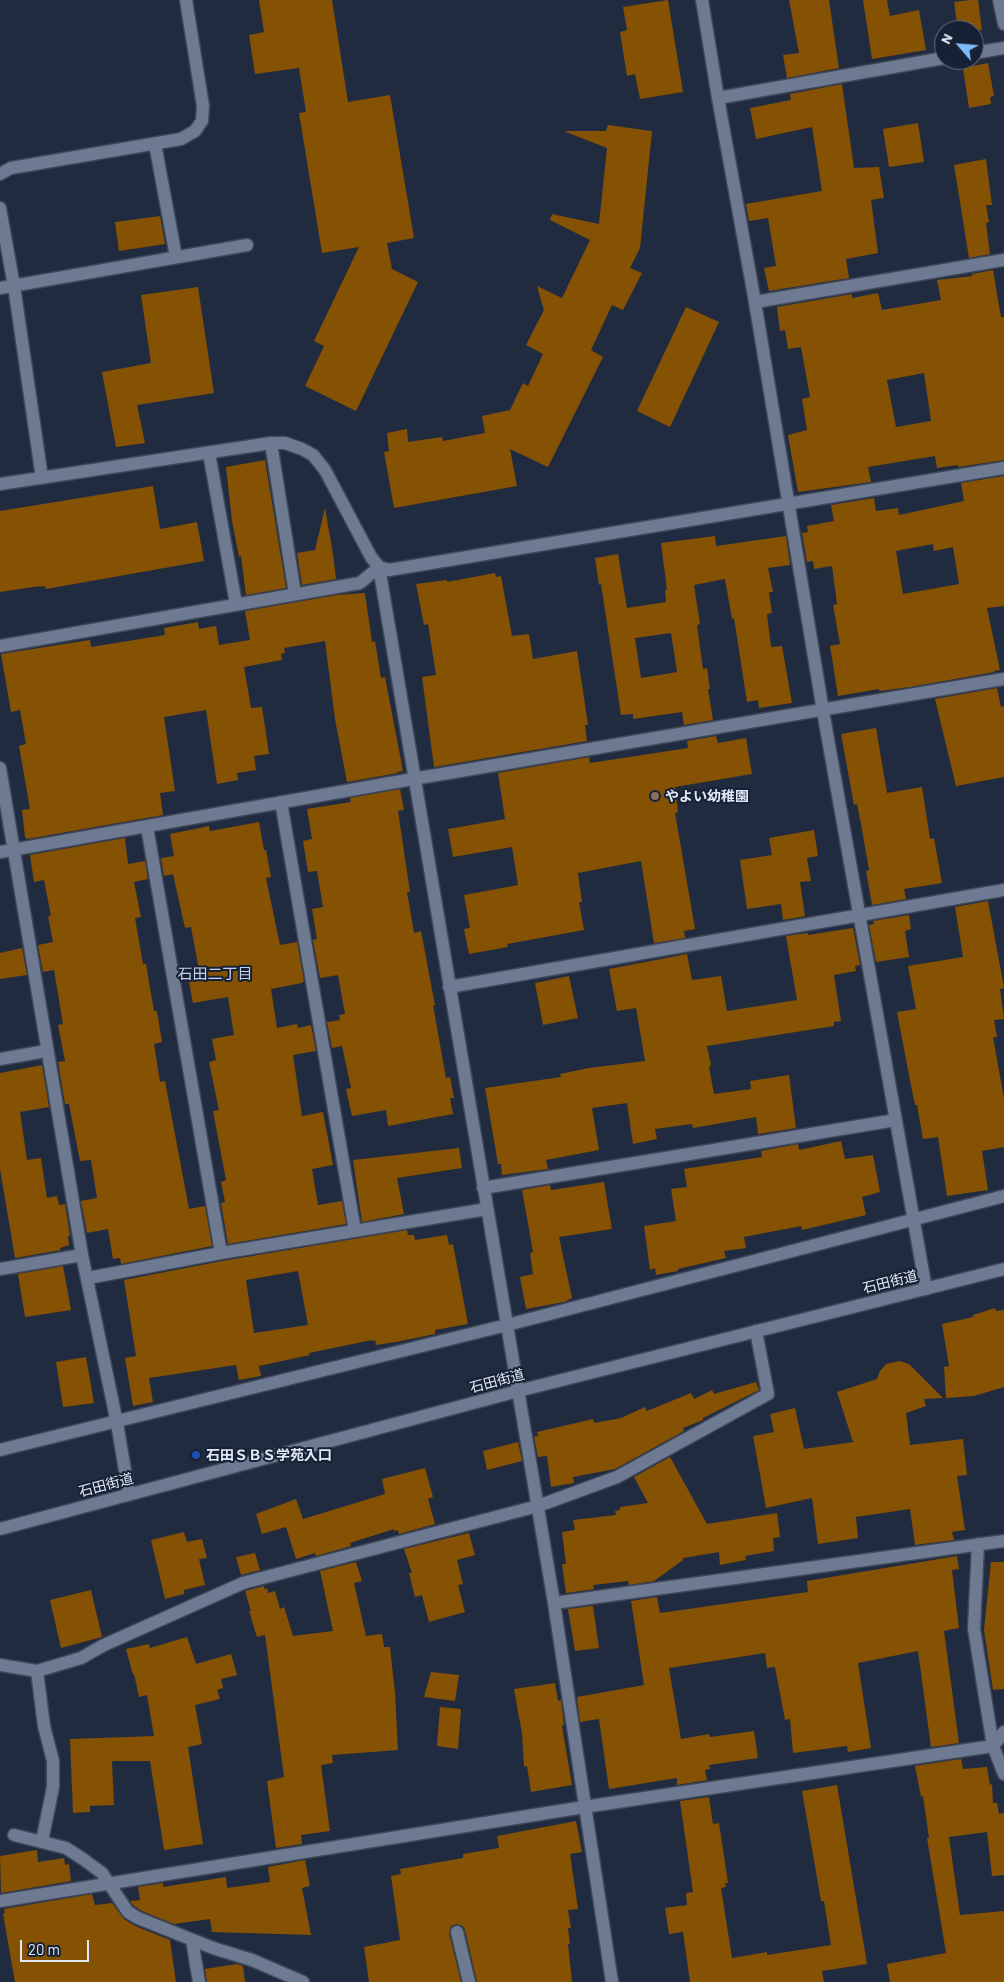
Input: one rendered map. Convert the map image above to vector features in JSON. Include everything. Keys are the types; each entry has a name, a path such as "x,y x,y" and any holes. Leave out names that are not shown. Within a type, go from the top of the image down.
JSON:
{"street":[{"path":"0,174 11,168 181,139 195,131 202,122 203,106 186,0"},
{"path":"702,0 755,302 823,711 926,1289"},
{"path":"999,0 1004,24"},
{"path":"984,51 1004,48"},
{"path":"718,98 934,60"},
{"path":"155,144 176,257"},
{"path":"0,208 14,286 42,478"},
{"path":"0,288 247,244"},
{"path":"755,302 1004,260"},
{"path":"0,484 271,443 285,443 302,449 313,456 325,470 371,557 379,567 413,779 554,1603 612,1982"},
{"path":"271,443 295,594"},
{"path":"209,453 236,604"},
{"path":"379,567 389,570 405,569 584,536 1004,468"},
{"path":"0,646 360,583 379,567"},
{"path":"0,852 413,779 1004,679"},
{"path":"0,768 46,1051 82,1255 117,1423 129,1494"},
{"path":"281,802 355,1231"},
{"path":"147,827 221,1253"},
{"path":"449,987 1004,890"},
{"path":"0,1059 46,1051"},
{"path":"483,1188 896,1120"},
{"path":"0,1450 117,1423 1004,1196"},
{"path":"88,1278 221,1253 487,1209"},
{"path":"0,1270 82,1255"},
{"name":"石田街道","path":"0,1529 518,1391 1004,1269"},
{"path":"0,1665 37,1671 81,1658 104,1645 243,1583 538,1506 617,1477 768,1394 756,1331"},
{"path":"554,1603 1004,1540"},
{"path":"978,1544 974,1628 993,1746 1004,1774"},
{"path":"37,1671 44,1726 53,1761 52,1787 42,1841"},
{"path":"0,1901 584,1807 993,1746 1004,1732"},
{"path":"14,1835 66,1848 83,1859 102,1873 128,1912 138,1918 192,1940 252,1960 303,1982"},
{"path":"457,1932 469,1982"},
{"path":"192,1940 199,1982"}],"building":[{"path":"259,0 332,0 348,102 390,95 414,238 387,243 392,269 418,282 356,411 305,386 324,346 314,341 359,247 322,253 299,113 306,112 299,68 255,74 249,35 264,32"},
{"path":"668,0 683,92 640,99 635,74 627,76 620,32 627,30 623,7"},
{"path":"789,0 829,0 839,68 787,78 783,55 799,53"},
{"path":"863,0 887,0 890,16 919,10 926,50 872,59"},
{"path":"978,0 981,20 957,20 954,2"},
{"path":"988,63 994,96 990,97 991,104 969,108 963,70 984,70 984,64"},
{"path":"842,84 854,168 879,167 884,198 871,200 878,253 846,259 849,278 769,291 764,268 776,266 768,218 749,221 746,204 822,191 812,127 756,139 750,108 791,100 790,94"},
{"path":"918,123 924,162 889,167 883,129"},
{"path":"608,125 652,131 640,248 630,268 642,273 623,310 612,305 591,350 603,357 548,467 510,449 517,486 394,508 384,452 389,451 387,433 407,429 408,442 442,437 443,441 485,433 482,416 510,410 523,383 528,386 543,354 526,345 544,310 537,286 562,298 590,240 550,220 552,214 599,224 607,148 566,131 606,131"},
{"path":"986,159 992,205 986,205 989,222 986,223 990,254 969,258 954,165"},
{"path":"160,216 165,244 119,251 115,222"},
{"path":"993,270 1001,317 1004,317 1004,460 937,468 935,456 868,467 871,482 798,492 788,435 807,430 802,399 810,397 801,347 788,349 785,330 780,331 777,307 852,294 852,298 878,293 882,310 941,300 937,280 972,276 972,274","holes":["924,373 931,421 896,427 887,380"]},
{"path":"198,287 214,393 137,405 145,443 116,447 102,372 151,363 141,295"},
{"path":"686,307 719,322 670,427 637,411"},
{"path":"265,460 286,588 246,595 241,556 239,557 232,521 226,467"},
{"path":"1004,476 1004,606 987,608 1000,670 910,687 879,691 879,689 838,696 830,646 840,644 833,605 837,604 832,566 814,569 813,561 807,562 802,533 808,532 807,526 834,521 831,505 874,498 876,511 898,508 899,515 964,501 961,483","holes":["933,544 934,551 953,547 959,584 903,594 896,551"]},
{"path":"153,486 160,529 197,522 204,561 46,589 45,586 0,592 0,511"},
{"path":"325,508 336,579 302,585 297,553 315,550"},
{"path":"715,536 716,546 786,536 790,565 768,568 773,592 769,592 772,613 767,614 771,647 782,646 792,703 759,708 758,700 747,702 734,618 732,619 725,579 694,585 700,624 697,625 703,669 707,668 713,720 684,725 682,712 633,719 633,714 621,715 601,584 599,585 595,558 618,554 627,608 666,602 665,590 667,590 661,543","holes":["671,633 677,672 641,678 635,638"]},
{"path":"495,573 496,577 501,576 512,636 529,634 533,659 577,651 588,725 585,725 587,741 434,767 422,677 436,675 428,624 424,625 416,584 447,580 447,582"},
{"path":"365,593 372,642 375,641 381,678 385,677 403,771 347,782 335,719 325,641 284,648 285,653 281,654 282,660 244,667 251,708 262,707 269,754 254,756 256,770 237,773 238,780 217,784 206,710 164,717 175,791 160,793 163,815 27,839 25,837 22,810 30,809 19,746 26,744 20,710 11,712 1,654 90,640 91,647 165,635 164,628 198,622 199,629 216,626 219,645 250,640 245,611 337,595"},
{"path":"997,688 1001,707 1004,706 1004,777 956,786 935,699"},
{"path":"876,728 887,793 922,787 930,839 934,838 942,883 904,889 906,899 872,905 866,871 869,870 861,824 857,804 854,805 841,734"},
{"path":"716,736 718,743 746,738 752,774 675,787 678,812 675,813 695,929 684,931 685,938 654,943 641,861 578,873 582,902 579,902 584,930 507,944 508,947 469,954 464,929 470,928 464,895 518,885 512,847 453,857 448,829 505,819 498,773 589,757 590,763 688,748 687,741"},
{"path":"400,789 404,810 398,811 410,892 407,892 414,933 421,931 446,1078 450,1077 454,1098 450,1098 453,1114 388,1126 386,1110 352,1116 346,1089 351,1088 342,1046 332,1048 327,1022 340,1020 339,1015 345,1014 338,975 320,978 313,940 317,939 312,909 323,907 317,871 308,872 303,841 312,839 307,809 351,802 350,798"},
{"path":"259,822 271,877 266,878 280,945 297,942 304,981 271,989 277,1028 297,1024 298,1028 311,1025 316,1051 293,1055 302,1116 323,1112 333,1165 312,1169 318,1205 342,1201 346,1224 228,1244 221,1203 225,1202 221,1182 226,1180 213,1111 219,1110 209,1062 216,1060 212,1039 234,1035 228,997 193,1003 187,972 199,970 191,927 185,928 173,874 164,876 161,858 174,856 170,834 209,826 210,831"},
{"path":"814,830 818,856 807,858 811,881 800,882 805,916 783,920 781,904 747,909 740,860 772,855 769,838"},
{"path":"125,838 128,864 145,861 148,879 134,882 141,917 135,918 143,964 146,964 154,1011 157,1011 162,1042 154,1044 160,1082 165,1081 189,1209 205,1206 212,1246 121,1264 120,1258 113,1259 108,1229 87,1233 81,1201 97,1198 91,1160 80,1161 69,1104 65,1104 58,1062 65,1061 58,1025 63,1024 54,970 43,972 38,945 53,942 48,916 51,916 44,880 34,882 30,855"},
{"path":"988,901 1004,988 1000,989 1004,1019 994,1020 997,1037 993,1037 1004,1099 1004,1147 982,1151 988,1190 947,1196 938,1137 923,1139 897,1012 916,1009 908,966 963,957 955,907"},
{"path":"909,915 911,929 905,931 909,957 876,962 869,925 874,924 873,921"},
{"path":"853,928 860,965 855,966 856,971 834,975 841,1021 834,1022 834,1026 707,1046 714,1094 751,1089 750,1081 789,1075 796,1128 758,1134 756,1117 693,1128 692,1124 655,1129 657,1139 633,1144 627,1103 592,1108 599,1150 546,1160 548,1169 502,1175 501,1164 498,1164 485,1088 561,1077 560,1074 589,1068 645,1061 636,1008 617,1011 609,969 687,954 692,980 721,976 727,1011 797,1000 786,936 808,933 808,935"},
{"path":"22,948 27,975 0,979 0,953"},
{"path":"569,976 578,1018 543,1025 535,983"},
{"path":"42,1065 49,1107 20,1112 27,1160 41,1158 47,1198 57,1196 59,1205 65,1204 70,1236 68,1236 69,1245 60,1248 61,1250 15,1258 0,1169 0,1073"},
{"path":"841,1141 845,1159 873,1155 880,1192 862,1197 866,1215 802,1230 801,1226 744,1237 746,1248 724,1251 726,1258 656,1275 655,1268 650,1270 644,1226 676,1221 671,1189 687,1187 684,1169 762,1157 761,1151 798,1144 799,1150"},
{"path":"459,1148 462,1168 397,1178 404,1214 362,1222 353,1160"},
{"path":"604,1182 612,1229 559,1237 572,1298 564,1302 526,1309 520,1277 533,1274 530,1253 533,1252 522,1190 550,1185 551,1190"},
{"path":"407,1230 408,1235 414,1235 415,1240 447,1235 449,1245 453,1244 468,1324 435,1330 435,1334 396,1342 376,1345 375,1340 372,1340 309,1353 310,1355 259,1366 261,1376 239,1380 236,1365 149,1378 153,1402 133,1406 125,1358 136,1356 124,1280 222,1261","holes":["298,1271 308,1325 254,1333 246,1280"]},
{"path":"63,1266 71,1310 25,1317 18,1274"},
{"path":"995,1308 996,1311 1004,1310 1004,1387 974,1396 946,1398 944,1367 949,1366 942,1324 973,1317 973,1315"},
{"path":"86,1357 94,1403 63,1407 56,1362"},
{"path":"900,1361 909,1364 943,1398 924,1399 926,1406 906,1413 910,1445 963,1439 967,1475 957,1476 965,1530 952,1532 954,1540 915,1545 910,1509 856,1517 858,1538 818,1544 812,1498 766,1508 753,1436 774,1432 770,1414 795,1408 804,1449 853,1442 837,1392 877,1379 880,1371 886,1364"},
{"path":"756,1382 759,1390 703,1418 703,1420 683,1428 684,1431 615,1469 573,1477 574,1483 551,1487 547,1456 538,1457 534,1437 538,1436 537,1432 593,1419 594,1423 621,1418 645,1407 647,1411 691,1393 694,1399 712,1390 714,1394"},
{"path":"518,1442 522,1461 487,1470 483,1451"},
{"path":"670,1457 707,1524 777,1513 780,1537 773,1538 774,1551 745,1556 746,1560 720,1565 719,1552 683,1558 683,1560 654,1581 629,1585 628,1581 593,1585 594,1589 566,1593 562,1564 566,1564 562,1532 575,1530 573,1520 616,1515 615,1511 620,1510 620,1507 648,1503 634,1477"},
{"path":"425,1468 433,1497 428,1499 435,1524 399,1534 398,1530 394,1531 394,1529 350,1543 351,1546 316,1556 315,1553 296,1559 286,1527 262,1534 256,1514 296,1499 303,1519 385,1494 382,1479"},
{"path":"184,1532 187,1542 202,1539 207,1558 199,1559 205,1585 184,1590 184,1594 165,1599 151,1540"},
{"path":"469,1533 475,1555 457,1560 463,1584 458,1585 465,1612 429,1622 422,1595 415,1597 409,1573 412,1573 404,1549"},
{"path":"255,1553 260,1570 241,1575 236,1557"},
{"path":"957,1556 959,1569 952,1570 959,1628 944,1631 959,1743 931,1747 918,1651 858,1663 871,1748 848,1752 847,1746 793,1753 790,1719 785,1720 775,1667 767,1668 765,1653 669,1668 681,1739 709,1734 710,1737 754,1731 758,1758 709,1765 710,1769 705,1770 707,1780 677,1785 677,1778 609,1789 599,1719 580,1722 577,1697 644,1685 631,1601 657,1597 660,1613 808,1592 807,1581"},
{"path":"356,1562 362,1581 354,1583 366,1636 382,1634 384,1647 390,1647 398,1750 332,1755 333,1763 321,1765 330,1831 301,1835 302,1844 276,1848 267,1781 284,1777 265,1635 257,1637 245,1591 264,1586 264,1589 267,1588 268,1593 275,1591 280,1609 284,1607 293,1636 333,1631 320,1571"},
{"path":"991,1562 1004,1562 1004,1689 993,1690 984,1630"},
{"path":"91,1590 102,1637 61,1648 50,1600"},
{"path":"593,1606 599,1648 575,1651 568,1609"},
{"path":"187,1637 196,1664 231,1654 237,1675 221,1679 223,1688 217,1690 220,1699 195,1705 202,1744 188,1747 203,1844 164,1850 150,1761 112,1761 114,1805 90,1806 90,1812 73,1813 70,1739 154,1736 147,1695 139,1697 126,1649 149,1644 150,1648"},
{"path":"431,1672 459,1675 455,1701 424,1697"},
{"path":"555,1683 558,1701 561,1700 564,1725 562,1726 572,1785 531,1792 527,1766 524,1767 522,1734 514,1689"},
{"path":"440,1707 461,1709 458,1749 437,1746"},
{"path":"961,1759 963,1769 987,1767 990,1785 992,1784 993,1803 997,1803 999,1814 1004,1813 1004,1875 992,1876 987,1832 949,1837 960,1915 1004,1911 1004,1982 890,1982 887,1964 946,1953 927,1838 929,1838 923,1796 921,1797 915,1766"},
{"path":"837,1785 867,1964 822,1971 824,1982 690,1982 683,1932 669,1934 665,1908 687,1905 686,1893 693,1892 680,1801 709,1797 713,1824 719,1823 728,1883 725,1883 726,1887 721,1888 732,1958 767,1952 767,1955 831,1945 824,1901 821,1901 802,1791"},
{"path":"576,1821 582,1852 570,1854 578,1909 568,1910 571,1928 568,1928 570,1944 568,1944 572,1982 477,1982 465,1930 463,1926 456,1924 451,1926 449,1933 461,1982 369,1982 364,1947 400,1940 391,1876 401,1874 400,1869 463,1858 463,1854 499,1848 497,1836"},
{"path":"37,1850 38,1862 64,1858 65,1865 69,1864 71,1881 1,1893 0,1856"},
{"path":"305,1860 310,1886 302,1888 311,1935 212,1932 210,1919 174,1924 142,1911 130,1901 140,1900 138,1887 163,1883 163,1887 226,1877 227,1888 270,1882 268,1867"},
{"path":"92,1894 95,1905 112,1903 124,1919 135,1926 170,1940 176,1982 15,1982 3,1914 5,1913 4,1909"},
{"path":"237,1964 243,1966 245,1982 207,1982 205,1969"}],"place":[{"name":"やよい幼稚園","path":"655,796"},
{"name":"石田ＳＢＳ学苑入口","path":"196,1455"}],"district":[{"name":"石田二丁目","path":"215,974"}]}
